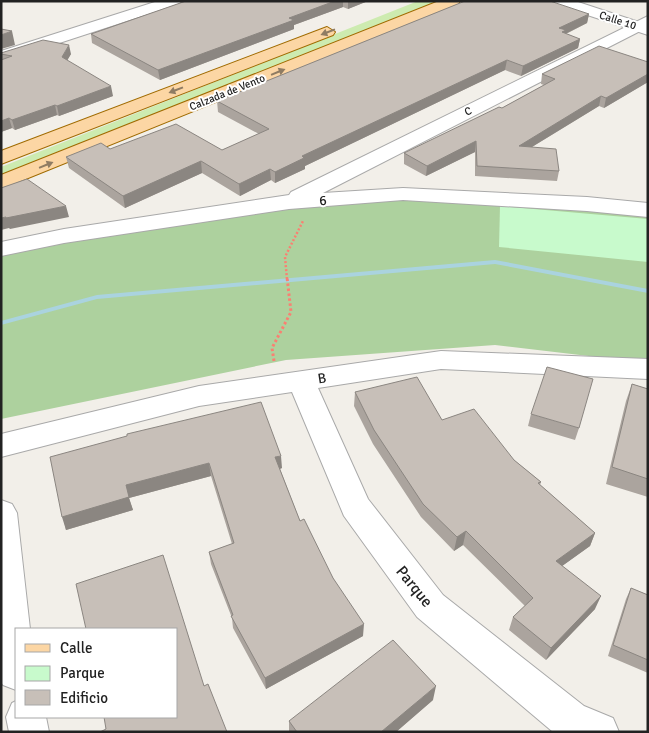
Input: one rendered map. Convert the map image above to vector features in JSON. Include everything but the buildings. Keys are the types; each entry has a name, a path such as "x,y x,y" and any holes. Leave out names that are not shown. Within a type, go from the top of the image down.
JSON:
{"main road":[{"name":"Calzada de Vento","path":"1,183 453,1"},
{"name":"Calzada de Vento","path":"1,158 341,26"}],"street":[{"name":"Calle 10","path":"559,1 644,26"},
{"path":"1,57 162,3"},
{"name":"C","path":"288,202 644,26"},
{"name":"6","path":"1,248 64,236 288,202 403,194 586,204 648,210"},
{"name":"B","path":"1,446 198,396 441,360 648,370"},
{"name":"Parque","path":"290,383 355,508 430,606 571,721 599,732"},
{"path":"1,513 15,661"},
{"path":"26,718 29,732"}],"path":[{"path":"290,383 272,348 291,312 285,257 292,240 315,200"}],"green space":[{"path":"418,1 443,1 1,179 1,167"},
{"path":"299,195 648,208 648,363 495,345 286,360 1,419 1,243"},
{"path":"500,206 648,219 648,262 499,247"}],"waterway":[{"path":"1,323 97,297 495,262 648,291"}]}
